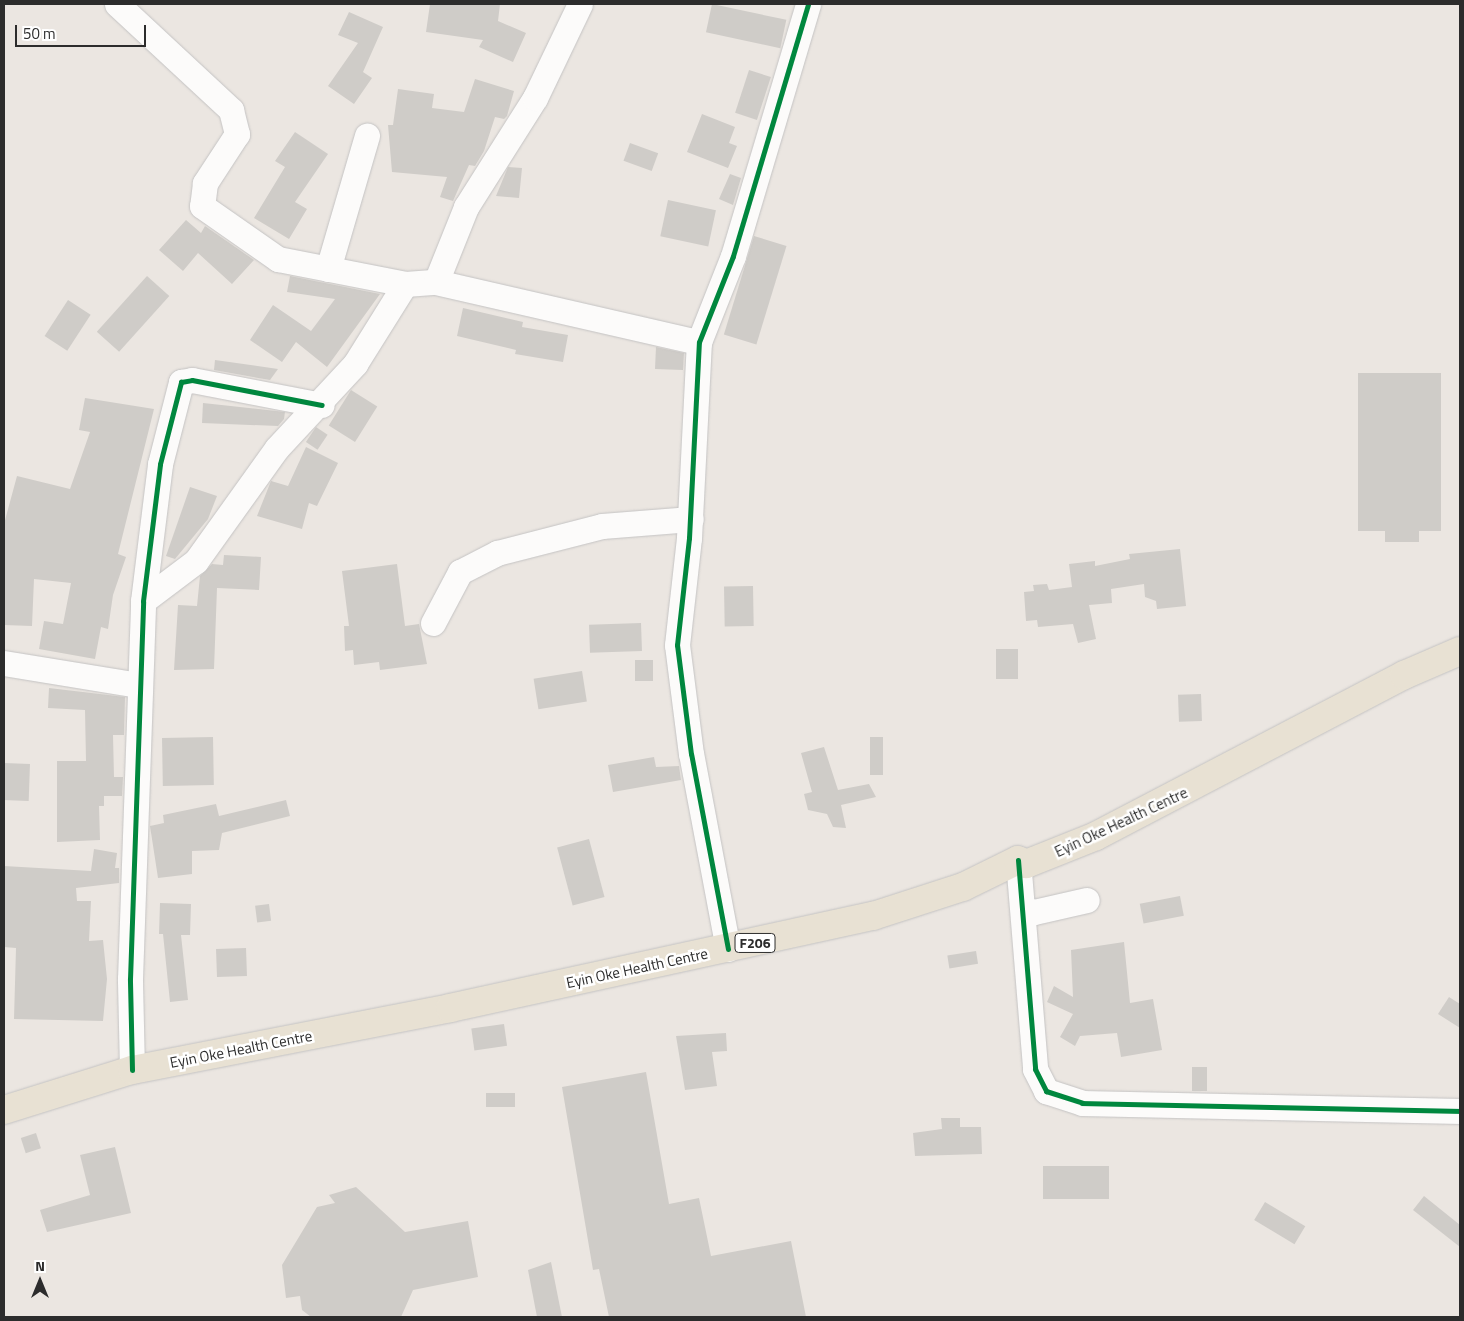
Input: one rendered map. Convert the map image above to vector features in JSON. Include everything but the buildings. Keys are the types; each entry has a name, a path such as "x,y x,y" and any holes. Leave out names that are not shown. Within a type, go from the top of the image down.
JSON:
{"main road":[{"name":"Eyin Oke Health Centre","path":"4,1110 132,1070 728,948 872,916 963,887 1018,860 1026,864 1096,836 1404,675 1460,651"}],"street":[{"path":"117,4 231,110 238,124 237,134 204,182 202,206 278,258 405,284 436,282 699,342"},
{"path":"436,282 466,207 536,98 580,4"},
{"path":"728,948 691,754 677,645 691,519 699,342 733,256 808,4"},
{"path":"328,269 367,136"},
{"path":"143,601 196,561 277,448 322,405 355,364 405,284"},
{"path":"132,1070 130,979 143,601 160,464 181,382 192,380 322,405"},
{"path":"433,623 460,572 498,553 602,526 691,519"},
{"path":"4,664 139,685"},
{"path":"1018,860 1024,909 1034,1069 1046,1091 1082,1103 1460,1111"},
{"path":"1024,909 1034,912 1087,900"}],"cycle path":[{"path":"728,949 691,754 677,645 689,538 699,342 733,256 808,4"},
{"path":"132,1070 130,979 143,601 160,464 181,382 192,380 322,405"},
{"path":"1018,860 1035,1069 1046,1091 1082,1103 1460,1111"}]}
